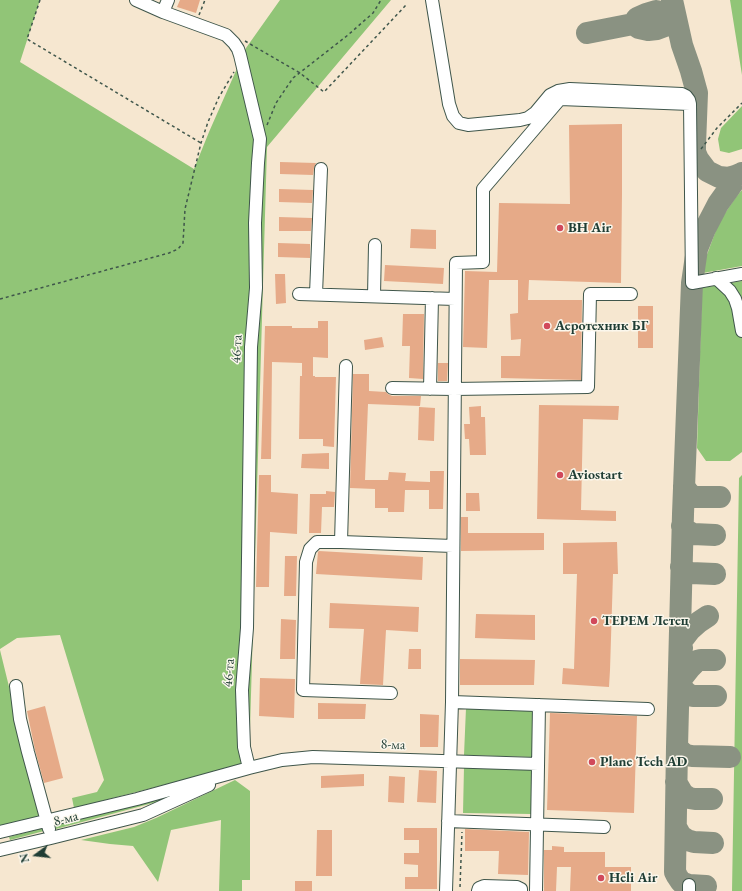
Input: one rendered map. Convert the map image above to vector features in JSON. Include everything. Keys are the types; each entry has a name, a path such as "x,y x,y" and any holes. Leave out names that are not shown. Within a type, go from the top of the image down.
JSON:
{"street":[{"path":"136,0 163,12 226,35 229,38"},
{"path":"163,12 168,0"},
{"path":"432,0 449,104 452,116 459,123 468,125 528,118 535,113 550,95 558,91 570,89 682,94 686,96 690,104 692,283 742,274"},
{"name":"46-та","path":"229,38 238,49 240,55 260,139 255,223 256,288 251,347 247,628 242,690 244,747 249,768"},
{"path":"446,891 452,702 456,263 483,262 483,190 560,99 690,104"},
{"path":"316,294 321,169"},
{"path":"374,296 375,245"},
{"path":"716,278 730,291 735,299 742,331"},
{"path":"299,294 455,299"},
{"path":"392,388 454,389 588,387 590,294 631,294"},
{"path":"430,388 432,298"},
{"path":"341,542 346,366"},
{"path":"391,693 303,690 306,562 310,549 317,542 453,546"},
{"path":"16,686 20,719 46,821 52,838"},
{"path":"452,702 648,709"},
{"path":"536,891 538,825 538,705"},
{"name":"8-ма","path":"0,832 137,799 282,760 313,757 538,764"},
{"name":"8-ма","path":"1,846 52,838 143,815 249,768"},
{"path":"448,821 604,827"},
{"path":"478,891 479,888 484,886 517,886 521,891"}],"path":[{"path":"40,0 27,39 201,143"},
{"path":"196,24 204,0"},
{"path":"267,125 276,103 293,78 348,35 373,13 381,0"},
{"path":"229,38 235,36 240,38 300,73 324,92 407,4"},
{"path":"0,300 178,249 182,243 185,209 201,143 216,103 235,69 240,55"},
{"path":"701,150 717,128 742,102"},
{"path":"460,887 462,822"}],"green space":[{"path":"0,0 40,0 20,62 194,169 246,48 280,0 391,0 267,147 249,763 74,808 72,798 97,792 104,780 60,635 17,638 0,649"},
{"path":"730,0 742,0 742,75"},
{"path":"742,106 742,149 729,153 720,151 718,139 721,128"},
{"path":"742,190 742,266 703,273 705,260 719,222"},
{"path":"742,281 742,452 730,461 706,461 697,448 702,288"},
{"path":"742,475 742,891 732,891 739,478"},
{"path":"0,650 41,817 0,826"},
{"path":"466,708 532,710 532,757 464,755"},
{"path":"464,767 532,768 531,814 463,813"},
{"path":"235,780 250,791 250,880 242,880 242,891 219,891 221,820 171,830 158,882 133,846 81,840 134,827"},
{"path":"163,796 164,800 56,829 55,825"},
{"path":"43,828 44,831 10,840 9,837"}],"building":[{"path":"180,0 200,0 196,13 177,7"},
{"path":"622,124 621,283 529,280 528,300 582,300 581,380 501,378 501,356 520,356 521,339 511,340 510,314 518,313 518,280 489,280 487,348 463,347 465,271 497,272 499,203 570,204 569,125"},
{"path":"280,162 316,163 313,175 280,174"},
{"path":"279,189 313,190 312,203 279,202"},
{"path":"279,217 312,218 311,231 279,231"},
{"path":"411,229 436,230 436,249 410,248"},
{"path":"278,243 310,244 310,258 278,257"},
{"path":"385,265 444,268 443,284 384,281"},
{"path":"275,274 285,274 286,303 276,304"},
{"path":"638,306 653,306 653,348 638,348"},
{"path":"403,314 424,314 423,379 409,378 410,346 402,346"},
{"path":"318,321 328,321 328,358 313,357 313,376 336,377 334,447 323,446 323,439 299,439 300,376 302,376 302,363 272,362 271,459 261,459 265,326 318,328"},
{"path":"382,337 384,347 365,350 364,340"},
{"path":"438,363 448,363 447,381 438,381"},
{"path":"353,374 369,374 369,391 386,392 392,396 421,396 420,406 368,404 365,480 388,480 389,472 406,473 405,481 430,482 430,471 444,471 443,509 429,509 429,490 405,490 404,512 388,512 388,508 375,508 375,489 350,488"},
{"name":"Aviostart","path":"539,405 619,406 618,420 583,419 581,510 616,511 616,521 537,519"},
{"path":"481,406 481,417 485,417 486,455 470,455 469,439 465,439 464,424 470,424 469,407"},
{"path":"419,407 435,408 434,441 418,440"},
{"path":"329,453 329,469 301,468 302,454"},
{"path":"259,475 271,475 271,492 298,494 297,534 270,532 269,587 256,587"},
{"path":"326,491 335,492 334,507 322,507 321,533 309,533 310,494 326,494"},
{"path":"466,493 479,493 480,511 466,511"},
{"path":"461,517 468,517 468,533 544,533 544,550 461,551"},
{"path":"617,542 618,574 613,574 609,687 562,684 563,668 574,669 577,574 563,574 563,543"},
{"path":"319,551 423,557 422,580 316,574"},
{"path":"285,556 297,556 296,596 284,596"},
{"path":"330,603 419,607 418,632 386,630 383,685 360,684 364,629 329,628"},
{"path":"476,614 535,615 535,640 475,638"},
{"path":"281,619 296,620 295,659 280,659"},
{"path":"409,649 421,649 421,669 408,669"},
{"path":"460,659 535,660 534,685 460,685"},
{"path":"260,678 295,679 294,718 259,716"},
{"path":"318,703 366,704 365,719 318,719"},
{"path":"45,706 63,778 44,783 27,711"},
{"name":"Plane Tech AD","path":"550,713 637,716 634,813 547,810"},
{"path":"420,714 439,715 438,747 420,747"},
{"path":"419,770 437,771 436,803 417,802"},
{"path":"364,774 364,786 321,788 321,776"},
{"path":"389,776 405,777 404,803 388,802"},
{"path":"404,828 437,828 437,889 405,889 405,877 418,877 418,865 404,864 404,853 419,853 419,840 404,840"},
{"path":"465,829 529,832 528,875 498,874 499,851 465,851"},
{"path":"317,830 332,830 332,876 316,876"},
{"name":"Heli Air","path":"552,846 564,847 564,852 605,852 605,867 631,867 631,891 570,891 571,867 557,867 556,891 544,891 544,850 552,850"},
{"path":"295,881 312,881 312,891 295,891"}],"taxiway":[{"path":"672,0 682,45 697,93 695,152 698,159 707,171 719,177 729,178 742,173"},
{"path":"587,33 633,24 639,28 648,30 657,29 665,26 675,17 667,13 656,11 637,18 633,24"},
{"path":"706,886 689,885 681,882 675,872 683,514 692,283 697,249 705,229 718,204 742,173"},
{"path":"684,486 688,492 695,497 720,497"},
{"path":"682,526 693,534 715,535"},
{"path":"681,567 691,573 715,574"},
{"path":"682,648 680,643 690,630 708,616"},
{"path":"715,660 697,661 679,682 684,690 693,696 716,696"},
{"path":"677,747 686,755 730,757"},
{"path":"676,782 683,794 689,798 712,799"},
{"path":"676,827 681,836 687,840 713,843"}],"place":[{"name":"BH Air","path":"560,228"},
{"name":"Аеротехник БГ","path":"547,326"},
{"name":"Aviostart","path":"560,475"},
{"name":"ТЕРЕМ Летец","path":"594,621"},
{"name":"Plane Tech AD","path":"592,762"},
{"name":"Heli Air","path":"601,878"}]}
